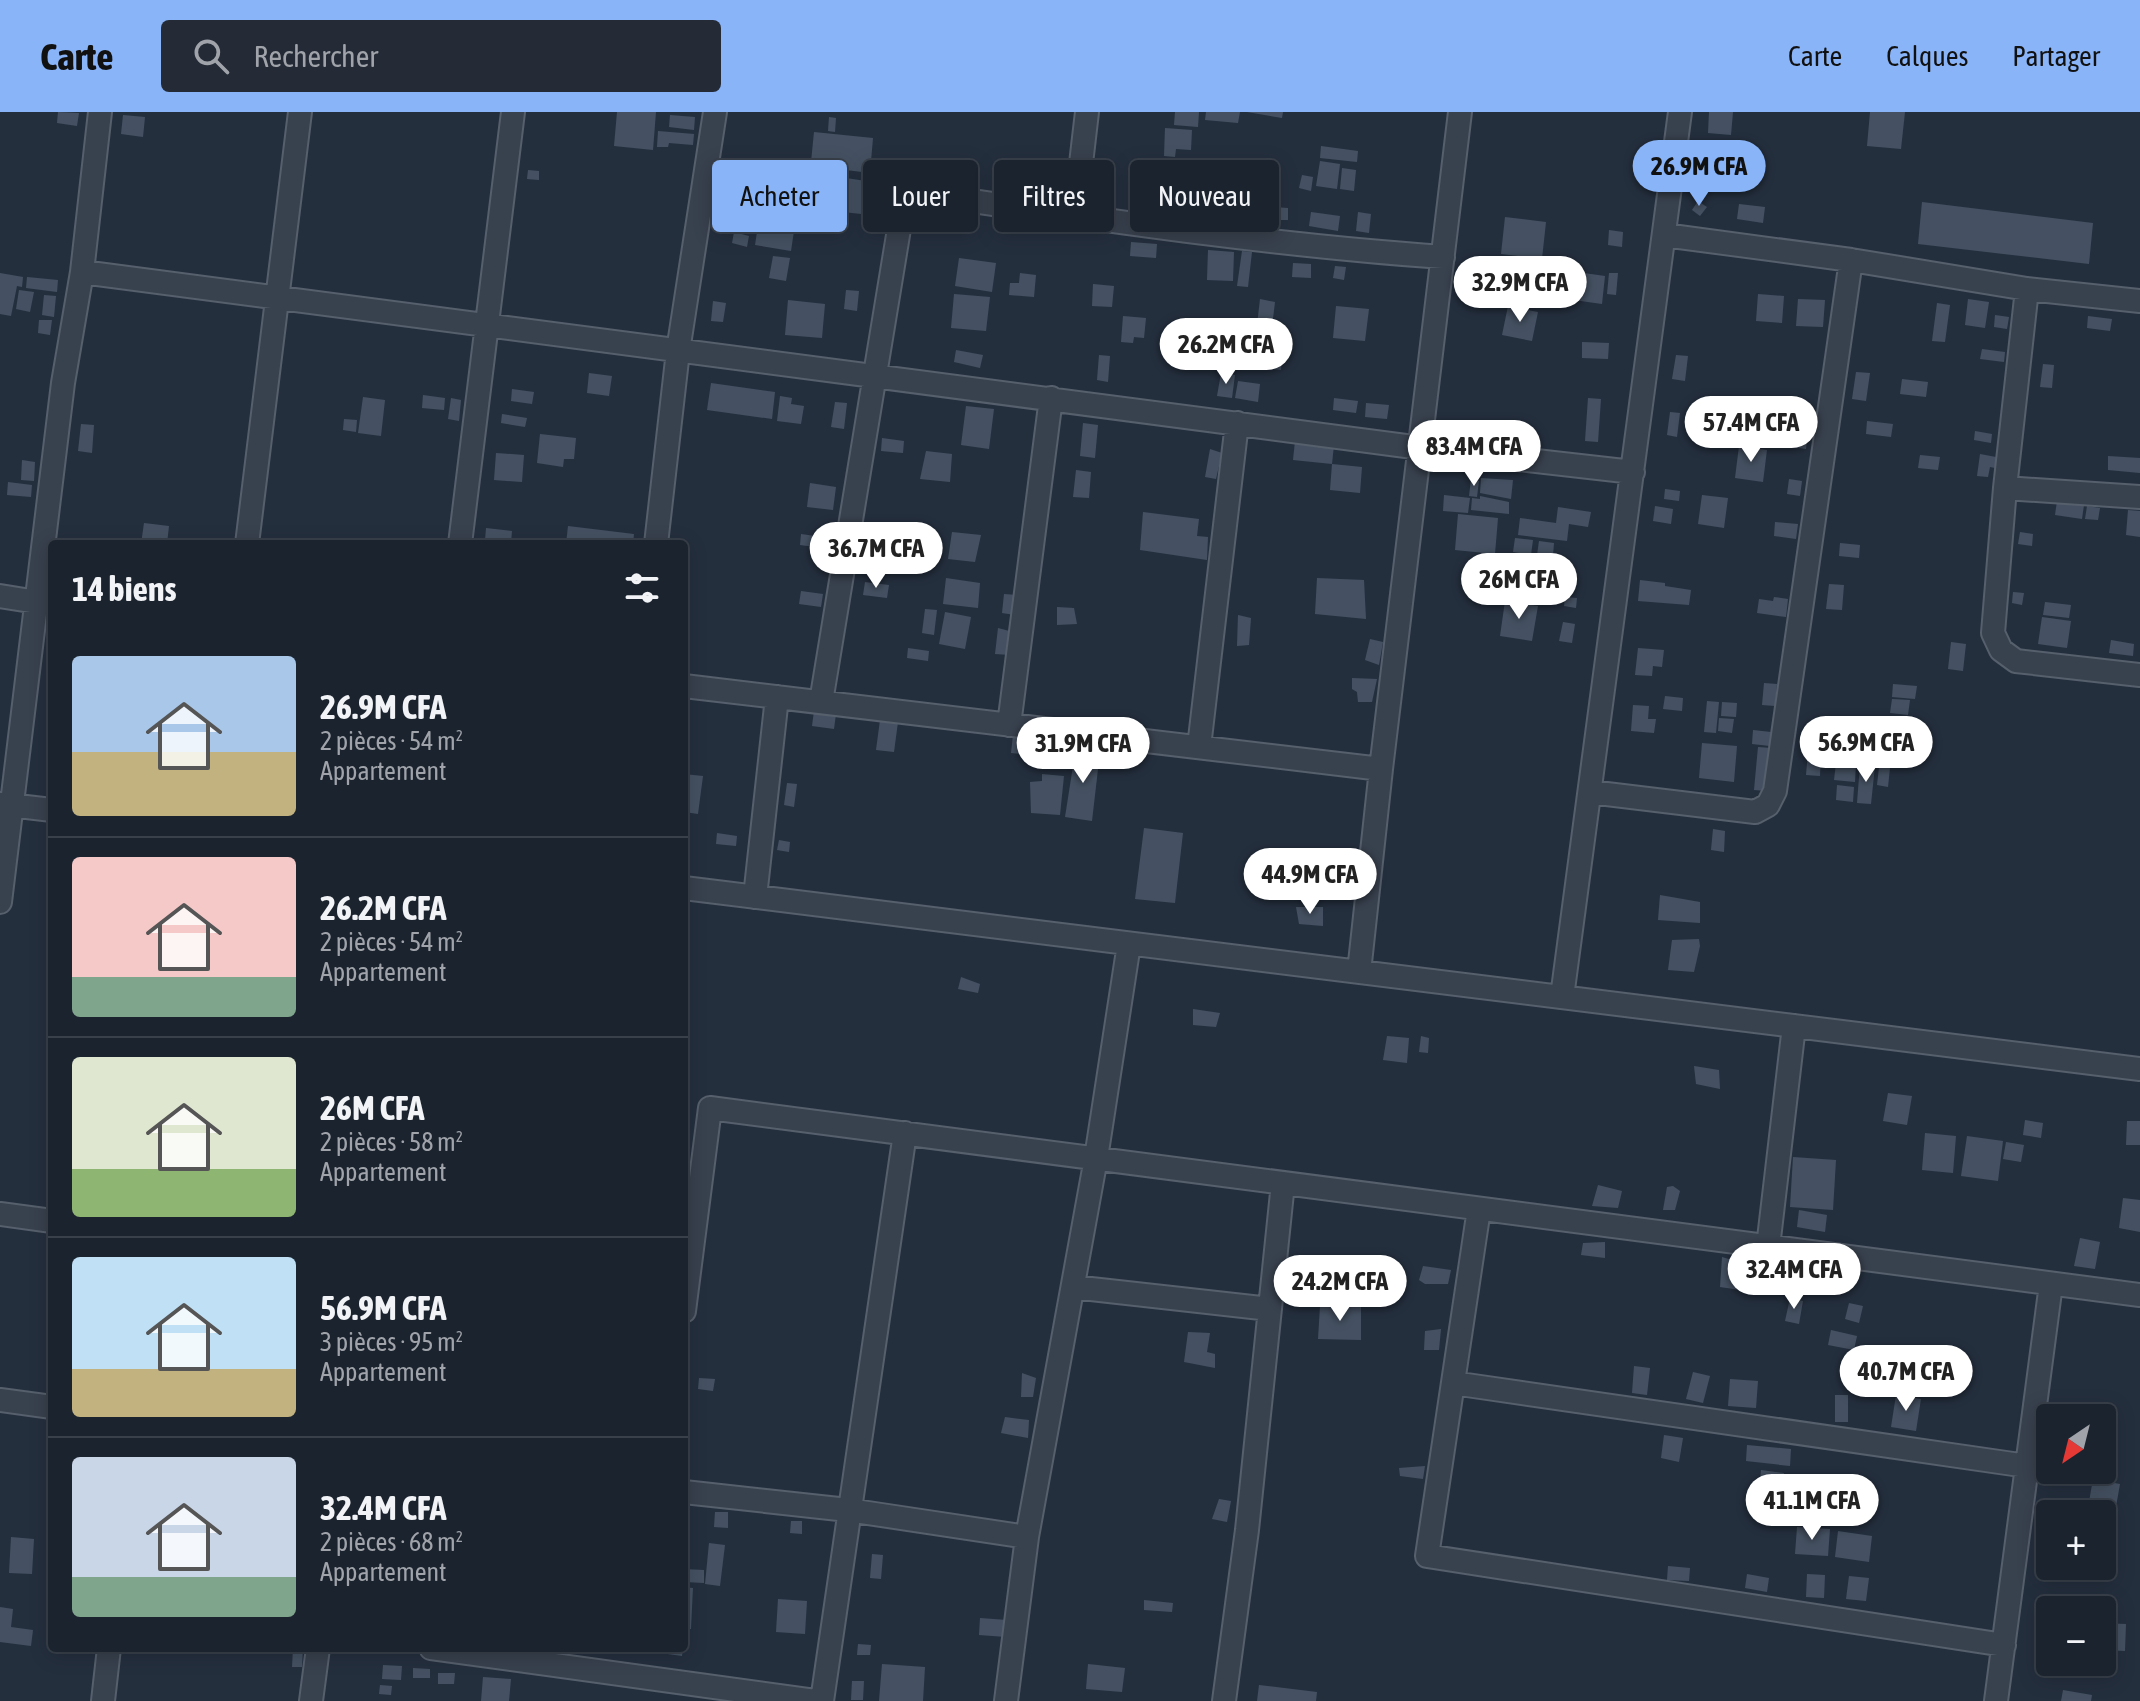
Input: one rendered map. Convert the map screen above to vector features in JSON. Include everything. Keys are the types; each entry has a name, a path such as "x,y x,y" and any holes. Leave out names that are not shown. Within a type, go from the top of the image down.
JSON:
{"street":[{"path":"0,902 6,804 37,602 63,383 82,272 100,112"},
{"path":"247,540 300,112"},
{"path":"460,540 513,112"},
{"path":"656,540 678,351 715,112"},
{"path":"1081,160 1087,112"},
{"path":"1359,972 1460,112"},
{"path":"1562,997 1680,112"},
{"path":"821,702 900,223 908,205 924,194 994,204"},
{"path":"1114,220 1373,252 1443,257"},
{"path":"1664,235 1851,260 2027,289 2140,301"},
{"path":"1590,792 1755,812 1768,805 1775,791 1851,260"},
{"path":"82,272 1421,448 1633,472"},
{"path":"2027,289 1993,633 2001,650 2016,661 2140,675"},
{"path":"1009,725 1051,398"},
{"path":"1199,747 1237,423"},
{"path":"2005,488 2140,497"},
{"path":"0,596 37,602"},
{"path":"688,686 1381,769"},
{"path":"755,897 777,697"},
{"path":"6,804 48,809"},
{"path":"688,889 2140,1069"},
{"path":"1006,1701 1027,1537 1096,1158 1129,944"},
{"path":"1768,1247 1794,1026"},
{"path":"688,1280 710,1108 2140,1295"},
{"path":"822,1701 905,1133"},
{"path":"1224,1701 1247,1530 1283,1183"},
{"path":"1479,1209 1427,1556 2004,1645"},
{"path":"0,1214 48,1220"},
{"path":"1996,1701 2051,1284"},
{"path":"1073,1287 1270,1309"},
{"path":"1453,1383 2027,1466"},
{"path":"0,1400 48,1406"},
{"path":"688,1492 848,1510 1027,1537"},
{"path":"103,1701 109,1652"},
{"path":"311,1701 317,1652"},
{"path":"460,1652 815,1701"}],"building":[{"path":"58,112 79,113 77,126 57,123"},
{"path":"617,112 656,112 653,150 614,146"},
{"path":"1175,112 1199,112 1198,127 1174,125"},
{"path":"1206,112 1240,112 1238,123 1205,120"},
{"path":"1247,112 1283,112 1282,118"},
{"path":"1709,112 1733,112 1731,135 1708,133"},
{"path":"1870,112 1905,112 1901,149 1867,146"},
{"path":"123,115 145,117 143,137 121,134"},
{"path":"670,115 695,117 694,130 669,127"},
{"path":"829,117 836,118 835,132 828,131"},
{"path":"1165,128 1192,130 1191,150 1176,149 1175,157 1164,156"},
{"path":"658,131 694,134 693,145 669,143 668,147 657,147"},
{"path":"814,132 873,138 871,160 863,160 863,172 847,170 847,160 811,160"},
{"path":"1321,146 1358,151 1357,162 1320,158"},
{"path":"1320,161 1340,164 1337,189 1316,186"},
{"path":"1342,168 1356,170 1354,191 1340,189"},
{"path":"528,170 539,171 539,180 527,179"},
{"path":"1302,175 1313,177 1311,191 1299,188"},
{"path":"847,178 863,181 863,214 847,212"},
{"path":"1698,201 1707,207 1700,216 1692,210"},
{"path":"1922,202 2093,223 2089,264 1918,244"},
{"path":"1739,204 1765,207 1763,223 1737,219"},
{"path":"1279,207 1288,208 1288,220 1279,220"},
{"path":"1311,212 1340,216 1338,231 1309,226"},
{"path":"1358,212 1371,214 1369,233 1356,231"},
{"path":"1505,217 1546,222 1542,259 1501,254"},
{"path":"1609,230 1623,232 1622,247 1608,245"},
{"path":"734,232 749,236 747,247 732,243"},
{"path":"757,232 794,232 791,251 755,245"},
{"path":"1131,242 1157,244 1156,258 1130,256"},
{"path":"1208,250 1234,252 1233,281 1207,280"},
{"path":"1242,251 1252,252 1248,287 1237,286"},
{"path":"773,256 790,258 786,281 769,278"},
{"path":"959,258 996,263 992,292 955,286"},
{"path":"1293,263 1311,264 1311,278 1292,277"},
{"path":"1335,266 1346,267 1344,280 1333,278"},
{"path":"1549,268 1605,276 1602,304 1545,296"},
{"path":"0,273 23,277 22,287 17,286 11,316 0,314"},
{"path":"1020,273 1036,275 1034,297 1009,295 1010,283 1019,283"},
{"path":"1609,273 1618,273 1616,295 1607,294"},
{"path":"27,277 58,280 57,292 26,288"},
{"path":"1093,284 1114,286 1112,307 1092,306"},
{"path":"19,290 34,292 30,312 16,309"},
{"path":"846,290 859,291 857,311 844,309"},
{"path":"954,294 990,297 986,331 951,328"},
{"path":"1758,294 1784,296 1782,323 1756,321"},
{"path":"44,295 56,296 54,317 42,315"},
{"path":"1260,299 1275,302 1272,327 1257,325"},
{"path":"1798,299 1825,300 1823,327 1796,326"},
{"path":"1968,299 1989,302 1985,328 1965,325"},
{"path":"788,300 825,304 822,338 785,335"},
{"path":"713,301 726,303 723,322 711,321"},
{"path":"1937,303 1950,305 1945,342 1932,341"},
{"path":"1336,306 1369,309 1365,341 1333,338"},
{"path":"1508,306 1538,312 1532,341 1502,335"},
{"path":"1995,315 2009,317 2007,329 1994,327"},
{"path":"1123,316 1146,318 1144,338 1134,337 1133,343 1121,342"},
{"path":"2088,316 2112,319 2110,331 2087,328"},
{"path":"39,320 52,320 50,335 38,333"},
{"path":"1246,335 1283,339 1281,370 1243,366"},
{"path":"1582,342 1609,343 1608,359 1582,358"},
{"path":"1982,349 2005,352 2004,362 1980,359"},
{"path":"956,350 983,355 980,368 954,362"},
{"path":"1099,355 1110,356 1108,382 1097,380"},
{"path":"1676,355 1688,356 1685,381 1672,379"},
{"path":"2043,364 2054,365 2052,388 2040,387"},
{"path":"1856,372 1870,373 1866,401 1852,399"},
{"path":"589,373 612,376 609,396 587,393"},
{"path":"1221,373 1235,375 1232,398 1217,396"},
{"path":"1902,379 1928,382 1926,397 1900,394"},
{"path":"1238,381 1260,384 1258,402 1235,398"},
{"path":"711,383 775,392 772,419 707,410"},
{"path":"512,389 534,392 532,404 511,401"},
{"path":"423,395 445,398 444,410 422,408"},
{"path":"780,396 792,398 791,404 804,406 801,424 777,421"},
{"path":"363,397 385,400 381,436 358,433"},
{"path":"451,398 461,400 459,421 448,419"},
{"path":"1334,398 1358,401 1356,413 1333,410"},
{"path":"1588,398 1601,399 1598,442 1585,441"},
{"path":"835,402 847,403 844,429 831,427"},
{"path":"1366,403 1389,405 1387,419 1365,417"},
{"path":"966,406 994,409 989,449 961,445"},
{"path":"1670,412 1680,413 1677,437 1667,435"},
{"path":"502,414 527,418 525,427 501,423"},
{"path":"344,419 357,420 356,432 343,430"},
{"path":"1867,421 1893,424 1891,437 1866,434"},
{"path":"1083,423 1098,425 1095,458 1080,456"},
{"path":"1794,423 1809,425 1806,449 1791,447"},
{"path":"81,424 94,425 92,453 78,451"},
{"path":"1975,431 1992,434 1991,443 1974,440"},
{"path":"540,434 576,438 574,459 564,459 563,467 537,463"},
{"path":"882,438 904,441 903,453 881,451"},
{"path":"1295,441 1334,445 1332,464 1293,460"},
{"path":"1739,446 1767,450 1763,482 1735,478"},
{"path":"1210,449 1222,453 1216,479 1205,477"},
{"path":"926,451 952,454 950,482 920,479"},
{"path":"496,453 524,455 522,482 494,480"},
{"path":"1980,454 1996,457 1995,468 1990,467 1988,477 1977,476"},
{"path":"1920,455 1940,457 1938,470 1918,468"},
{"path":"2108,456 2140,458 2140,473 2108,470"},
{"path":"22,460 35,462 34,481 21,480"},
{"path":"1332,464 1362,467 1360,493 1330,490"},
{"path":"1076,470 1091,472 1089,498 1073,497"},
{"path":"1481,478 1513,480 1511,499 1480,493"},
{"path":"1471,479 1479,481 1477,497 1469,496"},
{"path":"1789,479 1802,481 1800,496 1787,494"},
{"path":"8,482 32,485 31,497 7,495"},
{"path":"810,483 836,487 833,510 807,507"},
{"path":"1665,489 1680,491 1679,501 1664,499"},
{"path":"1444,495 1470,498 1468,513 1443,511"},
{"path":"1702,495 1728,498 1724,528 1698,524"},
{"path":"1480,496 1509,502 1509,514 1471,510 1472,498 1480,499"},
{"path":"2057,501 2084,505 2082,519 2055,515"},
{"path":"1655,506 1673,509 1671,524 1653,521"},
{"path":"2087,506 2100,508 2098,520 2085,519"},
{"path":"1558,507 1591,512 1588,527 1569,524 1567,541 1518,535 1520,518 1556,523"},
{"path":"2128,510 2140,511 2140,537 2126,535"},
{"path":"1143,512 1199,519 1197,536 1208,537 1207,560 1140,550"},
{"path":"1458,514 1498,518 1495,554 1455,550"},
{"path":"1775,522 1798,524 1796,539 1774,536"},
{"path":"144,523 169,526 167,540 142,540"},
{"path":"568,526 634,534 633,540 566,540"},
{"path":"486,528 512,531 511,540 485,540"},
{"path":"952,532 981,535 975,562 948,559"},
{"path":"2020,532 2033,534 2032,546 2018,544"},
{"path":"801,534 830,538 829,549 800,545"},
{"path":"1515,538 1533,540 1531,555 1513,552"},
{"path":"1539,541 1554,543 1553,556 1537,555"},
{"path":"1840,543 1860,545 1859,558 1839,556"},
{"path":"1507,570 1538,573 1535,598 1505,595"},
{"path":"946,578 980,583 978,608 943,604"},
{"path":"1317,578 1364,580 1366,619 1315,614"},
{"path":"1640,580 1691,590 1689,605 1638,601"},
{"path":"865,582 889,585 887,598 863,595"},
{"path":"1829,584 1844,585 1842,610 1826,609"},
{"path":"801,591 823,594 821,607 799,604"},
{"path":"2013,592 2024,593 2022,605 2012,603"},
{"path":"1004,594 1017,595 1015,615 1002,613"},
{"path":"1565,597 1577,598 1576,608 1564,606"},
{"path":"1774,597 1788,599 1786,617 1757,613 1759,599 1773,601"},
{"path":"1505,601 1538,606 1532,641 1500,636"},
{"path":"2045,602 2071,605 2069,618 2043,615"},
{"path":"1057,607 1074,608 1077,624 1057,625"},
{"path":"925,609 937,610 934,635 922,633"},
{"path":"945,612 971,617 965,649 939,644"},
{"path":"1238,615 1251,618 1249,645 1237,646"},
{"path":"2042,617 2071,621 2067,648 2038,644"},
{"path":"1563,622 1575,624 1572,643 1559,641"},
{"path":"998,628 1013,632 1010,655 995,654"},
{"path":"1370,639 1383,642 1379,665 1365,660"},
{"path":"2111,640 2134,644 2133,656 2109,653"},
{"path":"1951,642 1966,644 1963,671 1948,669"},
{"path":"908,648 929,651 928,661 907,658"},
{"path":"1638,648 1664,650 1662,667 1653,666 1652,676 1635,675"},
{"path":"1352,678 1377,679 1372,702 1358,702 1357,692 1352,689"},
{"path":"1764,683 1777,684 1775,706 1762,705"},
{"path":"1893,684 1917,686 1915,699 1892,697"},
{"path":"1665,696 1683,698 1682,711 1663,709"},
{"path":"1892,699 1910,700 1908,715 1890,713"},
{"path":"1707,701 1719,702 1716,733 1704,732"},
{"path":"1722,702 1737,703 1736,717 1721,716"},
{"path":"1633,705 1649,706 1648,719 1656,719 1654,733 1631,731"},
{"path":"814,711 836,714 834,729 812,726"},
{"path":"1719,718 1734,719 1732,733 1718,731"},
{"path":"880,720 898,722 894,752 876,750"},
{"path":"1837,721 1858,723 1857,737 1836,735"},
{"path":"1862,725 1876,726 1873,750 1860,748"},
{"path":"1753,730 1771,732 1770,746 1752,744"},
{"path":"1013,735 1035,742 1032,755 1011,753"},
{"path":"1832,736 1842,737 1841,755 1831,754"},
{"path":"1702,743 1737,746 1734,782 1699,778"},
{"path":"1076,747 1100,752 1092,821 1065,817"},
{"path":"1758,747 1771,748 1767,791 1754,790"},
{"path":"1808,752 1821,754 1820,776 1806,775"},
{"path":"1836,763 1856,764 1855,782 1834,780"},
{"path":"1860,764 1875,766 1871,804 1857,803"},
{"path":"1879,767 1890,768 1888,787 1877,785"},
{"path":"688,774 703,776 698,814 688,813"},
{"path":"1042,774 1064,776 1060,815 1031,813 1030,782 1042,781"},
{"path":"787,783 797,784 794,807 784,805"},
{"path":"1837,785 1854,787 1853,802 1836,800"},
{"path":"1144,828 1183,833 1175,903 1135,899"},
{"path":"1713,829 1725,831 1724,852 1711,850"},
{"path":"717,833 737,836 736,846 716,844"},
{"path":"779,840 790,842 789,852 777,850"},
{"path":"1660,895 1700,902 1700,923 1658,920"},
{"path":"1296,907 1323,907 1323,926 1299,924"},
{"path":"1699,939 1694,972 1668,970 1672,940"},
{"path":"961,977 980,984 978,993 958,989"},
{"path":"1193,1009 1220,1013 1216,1027 1193,1025"},
{"path":"1387,1036 1409,1038 1407,1063 1383,1060"},
{"path":"1421,1036 1429,1038 1428,1053 1419,1052"},
{"path":"1694,1066 1719,1070 1720,1089 1696,1084"},
{"path":"1888,1093 1912,1096 1907,1125 1883,1121"},
{"path":"2025,1120 2043,1123 2041,1138 2023,1135"},
{"path":"2127,1121 2140,1121 2140,1145 2126,1145"},
{"path":"1925,1133 1956,1136 1953,1173 1922,1170"},
{"path":"1967,1136 2003,1141 1998,1181 1961,1176"},
{"path":"2006,1142 2024,1145 2021,1162 2003,1159"},
{"path":"1793,1157 1836,1160 1833,1210 1790,1207"},
{"path":"1598,1185 1622,1191 1618,1208 1592,1206"},
{"path":"1673,1186 1680,1191 1675,1210 1663,1210 1667,1187"},
{"path":"2123,1198 2140,1200 2140,1232 2119,1228"},
{"path":"1799,1210 1827,1215 1825,1232 1797,1227"},
{"path":"2080,1238 2100,1242 2095,1269 2074,1266"},
{"path":"1605,1242 1605,1258 1581,1255 1583,1243"},
{"path":"1722,1257 1746,1264 1740,1290 1720,1287"},
{"path":"1299,1264 1312,1267 1310,1292 1296,1291"},
{"path":"1423,1266 1451,1270 1448,1284 1425,1284 1419,1280"},
{"path":"1833,1271 1854,1275 1851,1288 1831,1284"},
{"path":"1790,1298 1803,1301 1799,1324 1785,1321"},
{"path":"1849,1303 1863,1306 1859,1323 1845,1319"},
{"path":"1320,1306 1361,1306 1361,1340 1318,1339"},
{"path":"1441,1329 1439,1350 1424,1350 1425,1331"},
{"path":"1831,1330 1857,1336 1854,1350 1828,1345"},
{"path":"1188,1332 1210,1333 1207,1352 1215,1354 1215,1368 1184,1362"},
{"path":"1634,1366 1650,1368 1647,1395 1632,1393"},
{"path":"1693,1372 1710,1376 1703,1403 1686,1399"},
{"path":"1022,1373 1036,1378 1033,1397 1021,1397"},
{"path":"699,1378 715,1379 713,1391 698,1389"},
{"path":"1730,1379 1758,1381 1756,1408 1728,1406"},
{"path":"1835,1395 1848,1395 1848,1422 1835,1422"},
{"path":"1896,1395 1921,1399 1916,1431 1891,1427"},
{"path":"1005,1417 1029,1420 1028,1438 1001,1433"},
{"path":"1664,1435 1683,1438 1679,1462 1661,1458"},
{"path":"1747,1445 1791,1449 1790,1466 1746,1461"},
{"path":"1425,1466 1423,1479 1400,1476 1399,1468"},
{"path":"1761,1470 1784,1473 1780,1521 1756,1519"},
{"path":"2092,1484 2120,1484 2116,1507 2116,1500 2089,1500"},
{"path":"1219,1499 1231,1501 1227,1522 1212,1519"},
{"path":"715,1512 728,1512 728,1528 714,1527"},
{"path":"791,1521 802,1521 802,1534 790,1533"},
{"path":"1797,1527 1830,1529 1828,1556 1795,1554"},
{"path":"1838,1531 1872,1536 1869,1562 1835,1557"},
{"path":"11,1537 34,1539 32,1574 9,1573"},
{"path":"709,1543 725,1545 720,1586 705,1584"},
{"path":"872,1554 883,1555 881,1579 870,1578"},
{"path":"1668,1566 1690,1568 1689,1581 1667,1580"},
{"path":"688,1569 704,1570 704,1583 688,1582"},
{"path":"1747,1574 1769,1578 1767,1592 1745,1588"},
{"path":"1807,1574 1825,1575 1824,1598 1806,1597"},
{"path":"1849,1576 1869,1578 1866,1601 1846,1599"},
{"path":"688,1587 693,1588 691,1629 688,1629"},
{"path":"778,1599 807,1601 805,1634 776,1632"},
{"path":"1144,1600 1173,1603 1172,1612 1144,1610"},
{"path":"0,1607 13,1609 11,1627 33,1630 31,1646 0,1642"},
{"path":"980,1618 1007,1620 1006,1637 979,1635"},
{"path":"2116,1624 2126,1624 2125,1651 2116,1651"},
{"path":"858,1644 871,1645 870,1655 857,1655"},
{"path":"293,1652 303,1652 302,1667 292,1667"},
{"path":"660,1652 682,1652 682,1656"},
{"path":"882,1664 925,1667 923,1701 879,1701"},
{"path":"1088,1664 1125,1668 1122,1692 1086,1689"},
{"path":"383,1665 402,1666 401,1680 382,1679"},
{"path":"413,1668 430,1669 430,1678 413,1678"},
{"path":"438,1673 455,1673 454,1684 438,1684"},
{"path":"483,1677 511,1679 509,1701 481,1701"},
{"path":"852,1681 864,1681 863,1700 851,1700"},
{"path":"380,1685 392,1686 391,1695 379,1694"},
{"path":"1259,1685 1317,1692 1316,1701 1257,1701"},
{"path":"2063,1690 2092,1695 2091,1701 2061,1701"}]}
